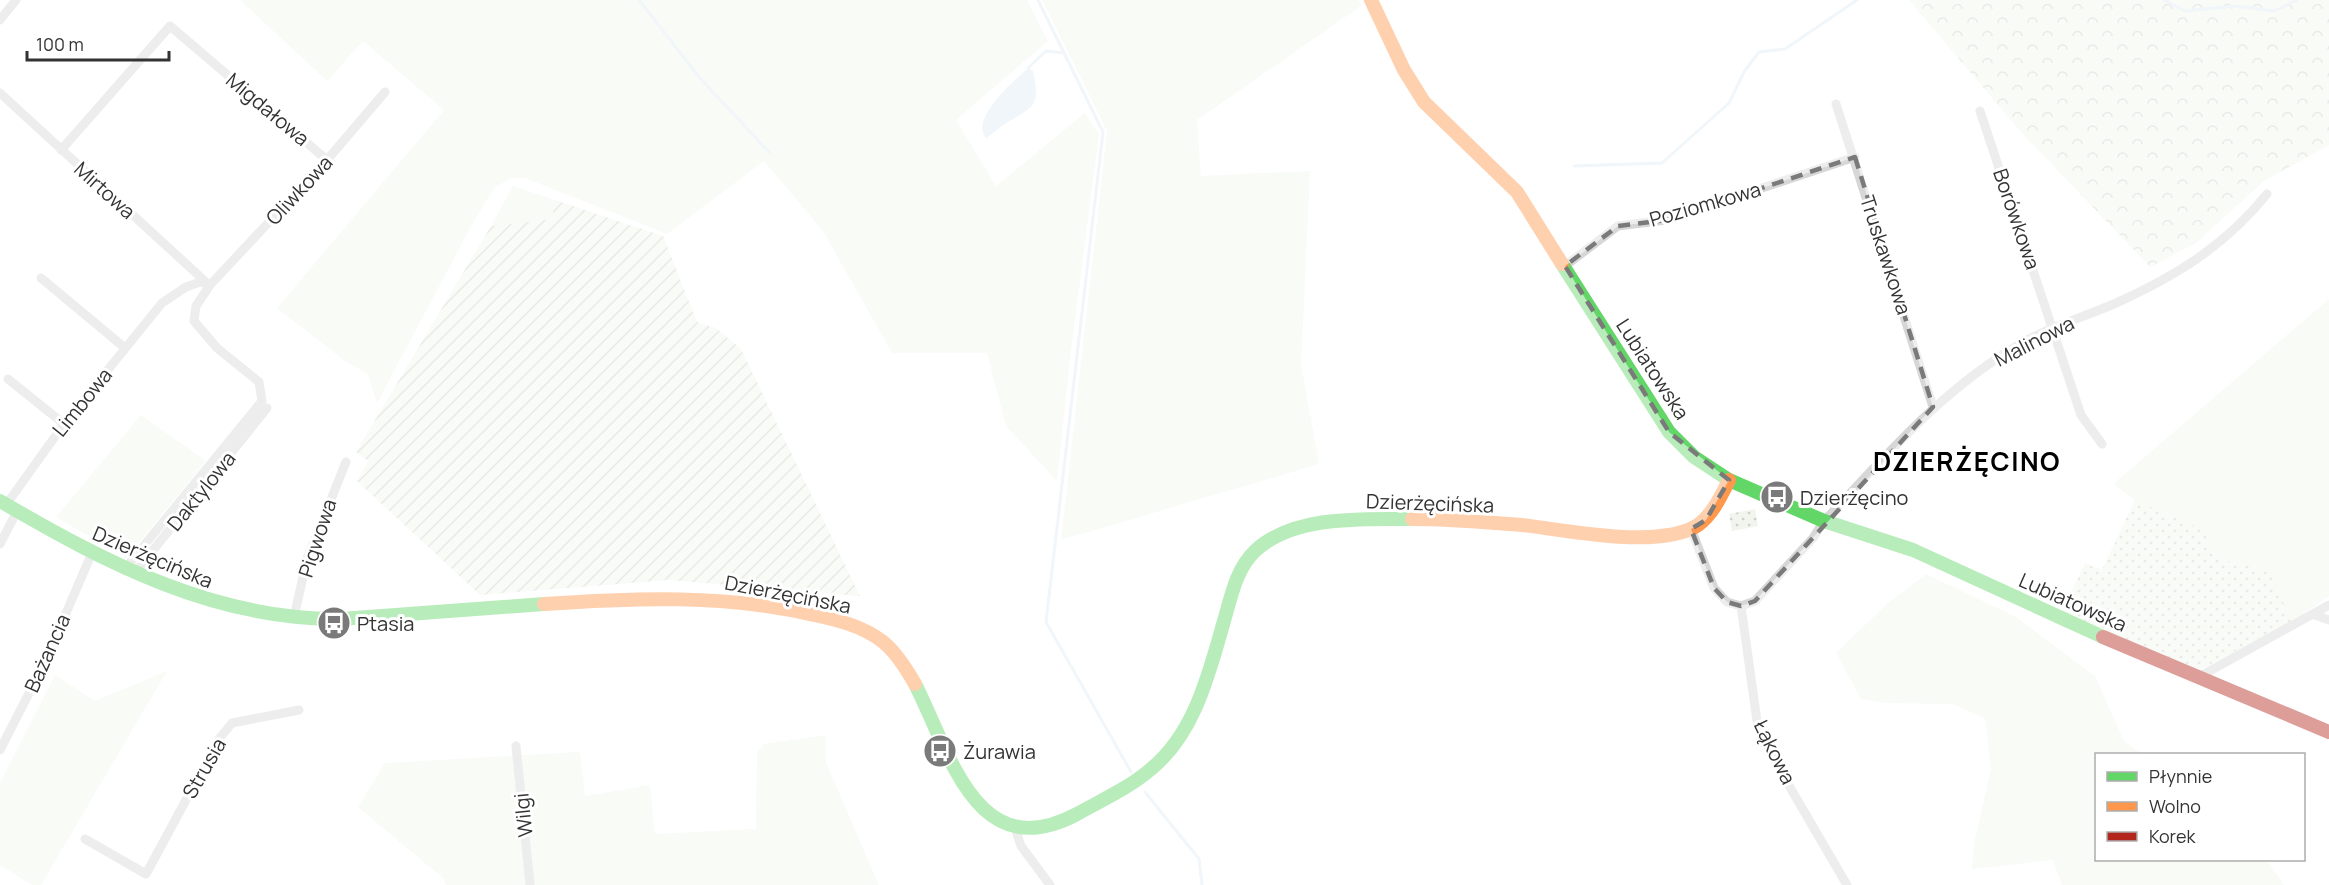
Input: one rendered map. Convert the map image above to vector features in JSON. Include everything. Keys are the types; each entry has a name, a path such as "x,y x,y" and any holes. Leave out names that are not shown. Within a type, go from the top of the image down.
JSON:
{"street":[{"path":"0,20 16,0"},
{"name":"Lubiatowska","path":"1371,0 1404,70 1424,102 1493,166 1517,192 1669,432 1694,457 1728,480 1824,521 1913,550 2197,678 2329,732"},
{"name":"Migdałowa","path":"61,150 170,26 327,160"},
{"name":"Oliwkowa","path":"129,572 262,401 259,382 217,348 194,321 196,306 210,285 327,160 385,92"},
{"name":"Mirtowa","path":"0,93 210,285"},
{"name":"Truskawkowa","path":"1836,104 1855,157 1933,407"},
{"name":"Borówkowa","path":"1980,111 2054,327 2080,416 2102,444"},
{"name":"Poziomkowa","path":"1565,266 1618,226 1666,220 1855,157"},
{"name":"Malinowa","path":"1824,521 1933,407 1970,375 2023,342 2054,327 2114,304 2199,259 2228,238 2267,194"},
{"path":"41,278 125,348"},
{"name":"Limbowa","path":"0,544 8,506 64,424 125,348 162,303 186,287 200,282 210,285"},
{"path":"8,379 64,424"},
{"name":"Daktylowa","path":"129,572 267,408"},
{"name":"Pigwowa","path":"294,617 307,559 346,462"},
{"name":"Dzierżęcińska","path":"8,506 91,555 179,593 224,607 294,617 338,619 670,597 739,602 836,620 881,640 898,656 910,675 954,767 978,806 991,817 1015,828 1029,830 1058,822 1137,781 1158,764 1178,741 1200,699 1239,573 1252,554 1277,536 1313,525 1384,518 1658,537 1691,529 1706,520 1728,480"},
{"path":"1691,529 1714,588 1727,602 1741,606 1755,601 1813,538 1824,521"},
{"name":"Bażancia","path":"0,750 45,662 91,555"},
{"path":"2197,678 2268,638 2315,615 2329,605"},
{"name":"Łąkowa","path":"1741,606 1757,721 1770,753 1847,885"},
{"path":"2315,615 2329,620"},
{"name":"Strusia","path":"85,839 146,874 219,739 232,723 299,711"},
{"name":"Wilgi","path":"516,746 530,885"},
{"path":"1015,828 1021,846 1050,885"}],"highlighted area":[{"path":"1855,157 1933,407 1755,601 1741,606 1727,602 1714,588 1691,529 1706,520 1729,480 1669,432 1565,266 1618,226 1666,220"}],"green space":[{"path":"240,0 1027,0 1048,41 956,120 996,186 1085,113 1099,134 1057,481 1006,426 987,353 892,353 823,231 764,161 667,234 525,178 512,178 495,187 475,219 377,403 368,374 345,361 277,308 444,110 363,41 327,81"},
{"path":"1042,0 1359,0 1361,6 1197,120 1201,176 1310,171 1301,364 1319,464 1061,540 1107,131"},
{"path":"1909,0 2329,0 2329,145 2264,181 2196,243 2150,267 2020,131"},
{"path":"513,186 555,200 553,219 491,226"},
{"path":"555,200 663,236 697,322 716,328 741,349 860,596 668,580 480,595 357,481 368,461 356,452 491,226 552,219"},
{"path":"2329,299 2329,596 2292,622 2261,569 2215,558 2209,545 2177,518 2135,500 2113,484"},
{"path":"141,415 206,461 126,558 56,517"},
{"path":"2135,500 2201,529 2215,558 2261,569 2271,575 2292,622 2203,668 2186,668 2062,612 2085,563 2102,570"},
{"path":"1755,509 1758,526 1732,531 1729,514"},
{"path":"1926,574 2016,617 2095,676 2124,741 2141,753 2095,753 2095,861 2268,861 2284,885 2062,885 2053,860 1972,869 1974,844 1991,769 1985,718 1953,704 1885,703 1861,699 1836,653 1889,602"},
{"path":"167,671 41,885 32,885 0,865 0,783 55,675 95,701"},
{"path":"826,735 826,763 879,885 446,885 444,879 358,807 385,763 580,752 585,796 650,785 655,834 756,829 757,753 764,744"}],"shaded area":[{"path":"1028,68 1033,71 1036,92 1032,105 986,138 982,130 988,111 1005,90"}],"waterway":[{"path":"639,0 699,77 769,152"},
{"path":"1038,0 1103,132 1046,622 1131,772"},
{"path":"1574,166 1662,163 1729,103 1744,72 1759,52 1785,49 1857,0"},
{"path":"2164,0 2185,11 2235,6 2274,11 2297,0"},
{"path":"1028,68 1046,51 1063,53"},
{"path":"1145,792 1199,859 1202,885"}],"traffic: fast":[{"path":"1562,264 1669,432 1694,457 1729,480 1824,521 1913,550 2103,637"},
{"path":"0,501 121,566 163,584 249,610 295,617 341,619 544,604"},
{"path":"915,684 955,769 971,795 991,815 1014,826 1042,827 1077,814 1134,782 1151,769 1179,738 1206,681 1235,584 1243,566 1255,551 1271,539 1308,525 1351,520 1412,519"}],"traffic: slow":[{"path":"1371,0 1404,70 1424,102 1517,192 1562,264"},
{"path":"1412,519 1522,525 1612,536 1660,536 1681,532 1703,521 1720,498 1729,480"},
{"path":"544,604 679,599 781,608 823,617 841,621 882,641 892,650 915,684"}],"traffic: jam":[{"path":"2103,637 2329,732"}],"place":[{"name":"Dzierżęcino","path":"1777,497"},
{"name":"Ptasia","path":"334,623"},
{"name":"Żurawia","path":"940,751"}],"district":[{"name":"DZIERŻĘCINO","path":"1967,461"}]}
